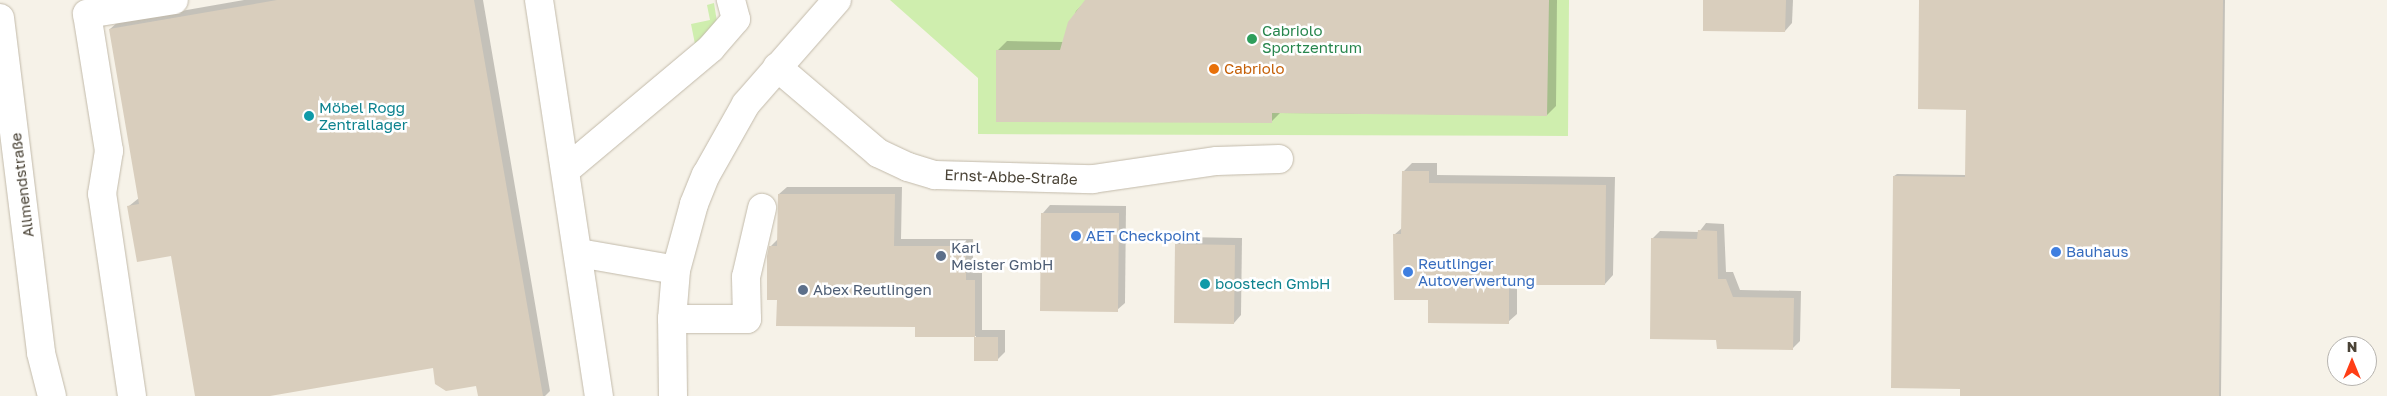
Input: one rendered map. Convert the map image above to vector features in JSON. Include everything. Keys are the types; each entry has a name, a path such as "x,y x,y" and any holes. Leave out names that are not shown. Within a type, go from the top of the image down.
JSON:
{"street":[{"path":"132,396 102,194 109,151 87,14 174,0"},
{"path":"540,0 567,169 599,396"},
{"path":"567,169 711,48 736,19 731,0"},
{"path":"673,396 672,318 676,270 694,204 706,175 746,104 837,0"},
{"name":"Allmendstraße","path":"1,27 41,352 41,396"},
{"name":"Ernst-Abbe-Straße","path":"777,67 878,153 908,167 936,175 1093,179 1217,161 1279,159"},
{"path":"672,318 747,319 746,277 762,208"},
{"path":"579,254 676,270"},
{"name":"Allmendstraße","path":"41,352 52,396"}],"green space":[{"name":"Cabriolo Sportzentrum","path":"890,0 1569,0 1568,136 978,134 978,78"},
{"path":"714,3 717,22 695,44 691,24 710,20 707,5"}],"building":[{"name":"Möbel Rogg Zentrallager","path":"277,0 474,0 543,396 478,396 476,386 446,391 435,384 433,368 270,396 195,396 171,256 137,262 127,206 139,204 109,29"},
{"name":"Cabriolo Sportzentrum","path":"1085,0 1549,0 1547,116 1272,113 1272,123 996,122 996,50 1060,50 1068,22"},
{"path":"1703,0 1786,0 1785,32 1703,31"},
{"name":"Bauhaus","path":"1919,0 2223,0 2219,396 1960,396 1960,389 1891,388 1893,176 1965,177 1966,110 1918,109"},
{"path":"1402,171 1429,171 1429,183 1606,185 1605,285 1509,285 1509,324 1428,323 1428,300 1394,300 1393,234 1401,234"},
{"path":"778,194 895,194 894,246 966,246 966,280 975,280 975,337 998,337 998,361 974,361 974,337 915,337 915,327 776,326 777,300 767,300 767,256 769,246 777,246"},
{"path":"1041,213 1119,213 1118,312 1040,311"},
{"path":"1698,230 1717,231 1718,279 1726,279 1733,297 1794,298 1793,350 1717,349 1716,340 1650,339 1651,238 1697,239"},
{"name":"boostech GmbH","path":"1175,244 1235,245 1234,324 1174,323"}],"place":[{"name":"Cabriolo Sportzentrum","path":"1252,39"},
{"name":"Cabriolo","path":"1214,69"},
{"name":"Möbel Rogg Zentrallager","path":"309,116"},
{"name":"AET Checkpoint","path":"1076,236"},
{"name":"Bauhaus","path":"2056,252"},
{"name":"Karl Meister GmbH","path":"941,256"},
{"name":"Reutlinger Autoverwertung","path":"1408,272"},
{"name":"boostech GmbH","path":"1205,284"},
{"name":"Abex Reutlingen","path":"803,290"}]}
